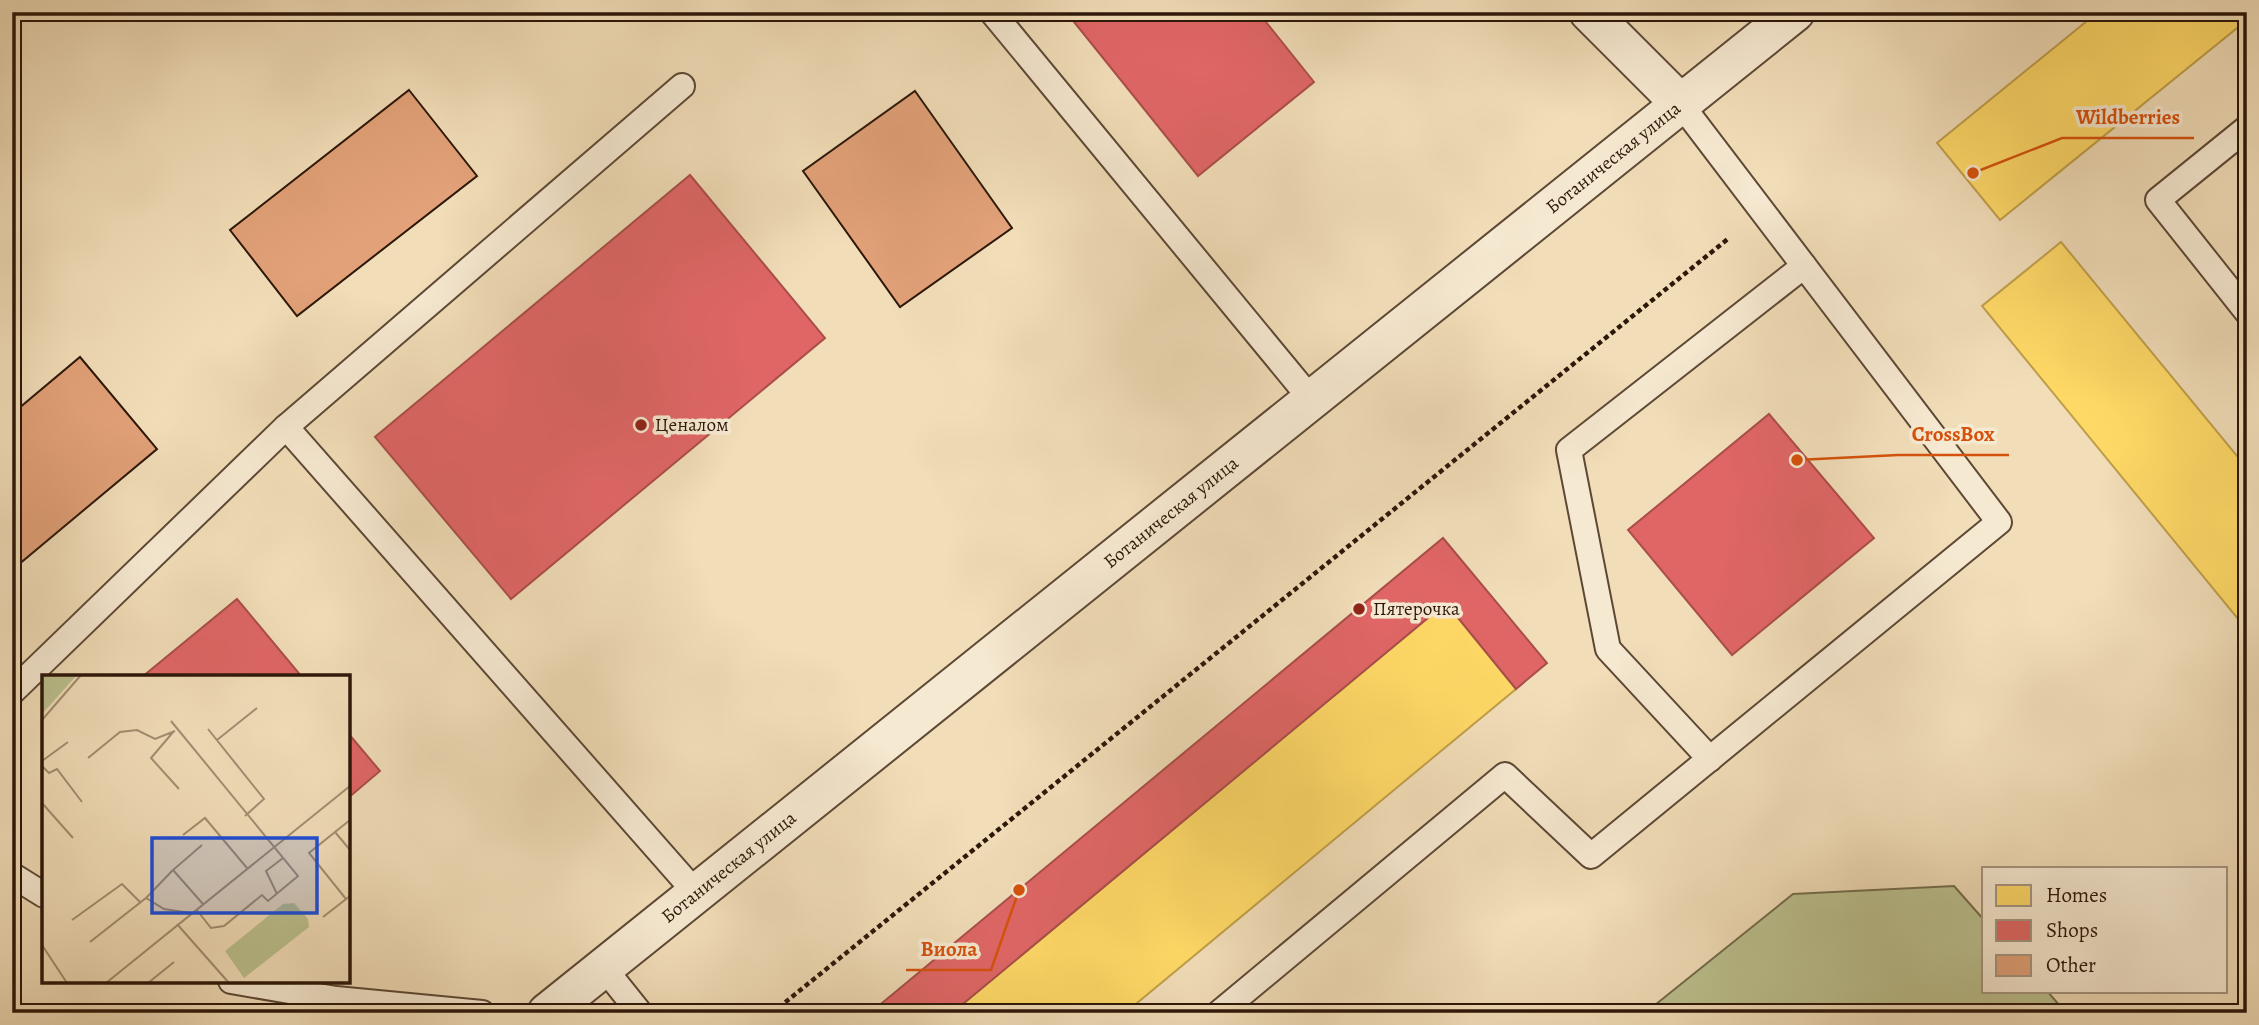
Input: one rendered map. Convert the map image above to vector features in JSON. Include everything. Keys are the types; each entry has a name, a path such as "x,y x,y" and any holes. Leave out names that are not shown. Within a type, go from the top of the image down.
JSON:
{"street":[{"path":"1589,12 1680,103"},
{"name":"Ботаническая улица","path":"547,1013 1794,12"}],"lane":[{"path":"992,12 1311,400"},
{"path":"12,692 286,427 682,86"},
{"path":"1219,1013 1504,775 1591,856 1999,522 1680,103"},
{"path":"2247,128 2158,200 2247,312"},
{"path":"1710,759 1608,649 1569,450 1804,266"},
{"path":"286,427 696,894"},
{"path":"12,875 42,894"},
{"path":"604,968 640,1013"},
{"path":"243,983 336,999 482,1013"}],"path":[{"path":"772,1013 1762,211"}],"green space":[{"path":"1954,886 1982,918 1982,993 2049,993 2066,1013 1645,1013 1793,894"}],"building: Homes":[{"path":"2098,12 2247,12 2247,20 2000,220 1937,143"},
{"path":"2061,242 2247,468 2247,630 1982,306"},
{"path":"1446,603 1516,689 1125,1013 952,1013"}],"building: Shops":[{"path":"1066,12 1258,12 1314,82 1198,176"},
{"path":"690,175 825,338 511,599 375,437"},
{"path":"1769,414 1874,538 1732,655 1628,530"},
{"path":"1443,538 1547,663 1516,689 1446,603 952,1013 870,1013"},
{"path":"237,599 300,675 144,675"},
{"path":"350,735 380,771 350,796"}],"building: Other":[{"path":"409,90 477,176 297,316 230,230"},
{"path":"915,91 1012,228 900,307 803,171"},
{"path":"80,357 157,449 12,570 12,414"}],"place":[{"name":"Wildberries","path":"1973,173"},
{"name":"Ценалом","path":"641,425"},
{"name":"CrossBox","path":"1797,460"},
{"name":"Пятерочка","path":"1359,609"},
{"name":"Виола","path":"1019,890"}]}
